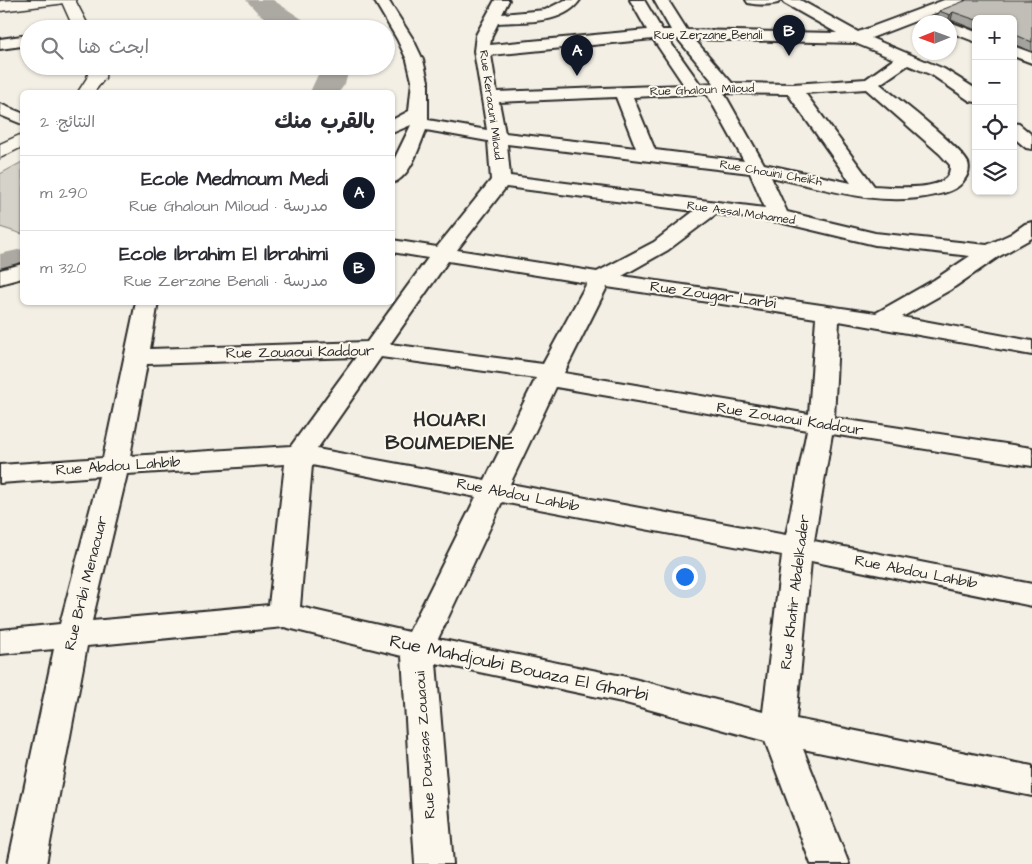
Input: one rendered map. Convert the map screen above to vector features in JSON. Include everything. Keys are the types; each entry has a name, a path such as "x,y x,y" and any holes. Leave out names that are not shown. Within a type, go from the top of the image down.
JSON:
{"main road":[{"path":"0,6 23,2 58,0"},
{"path":"78,20 68,0 86,3 82,20"},
{"path":"87,90 96,75"},
{"path":"0,152 20,141"}],"street":[{"path":"382,0 394,20"},
{"name":"Rue Keraouni Miloud","path":"299,454 443,253 501,182 497,137 482,51 484,35 502,0"},
{"path":"493,19 539,16 564,9 573,0"},
{"path":"637,0 657,34 712,89"},
{"path":"661,0 757,168 779,216"},
{"path":"753,0 773,0"},
{"path":"789,0 857,38 907,58 954,81 972,94"},
{"name":"Rue Zerzane Benali","path":"919,15 957,0"},
{"name":"Rue Zerzane Benali","path":"482,51 681,33 857,38 912,18"},
{"path":"395,22 411,50 420,81 418,119 401,166 395,173"},
{"path":"957,30 972,35"},
{"path":"0,44 20,41"},
{"path":"1017,52 1032,58"},
{"path":"870,84 907,58"},
{"name":"Rue Chouini Cheikh","path":"418,119 497,137 757,168 868,192 902,194 923,192 941,188 954,181 959,173 959,164 947,150 870,84"},
{"name":"Rue Ghaloun Miloud","path":"489,98 712,89 793,89 870,84"},
{"path":"793,89 868,192"},
{"path":"622,93 648,156"},
{"path":"0,108 20,118"},
{"path":"395,127 418,119"},
{"path":"1017,131 1032,144"},
{"name":"Rue Assal Mohamed","path":"501,182 779,216 874,239 990,252"},
{"path":"600,279 661,246 710,209"},
{"path":"880,320 942,284 990,252 1027,237"},
{"name":"Rue Zougar Larbi","path":"395,246 880,320 1032,348"},
{"path":"0,277 20,272"},
{"name":"Rue Doussas Zouaoui","path":"434,864 418,647 493,490 600,279"},
{"name":"Rue Bribi Menaouar","path":"26,864 73,635 115,466 146,305"},
{"name":"Rue Khatir Abdelkader","path":"828,312 820,424 798,548 778,730 830,864"},
{"name":"Rue Zouaoui Kaddour","path":"136,357 374,349 551,375 820,424 1032,457"},
{"path":"284,615 299,454"},
{"name":"Rue Abdou Lahbib","path":"0,474 299,454 798,548 1032,595"},
{"name":"Rue Mahdjoubi Bouaza El Gharbi","path":"0,642 284,615 418,647 622,689 778,730 1032,781"}],"shaded area":[{"path":"20,163 20,233 0,227 0,174"}],"building":[{"path":"967,0 1032,0 1032,42 1017,35 1017,15 972,15 972,19 953,12 950,15 939,11"}],"waterway":[{"path":"259,0 267,8 285,20"},
{"path":"326,90 333,75"},
{"path":"0,265 20,260"}],"place":[{"name":"Ecole Ibrahim El Ibrahimi","path":"789,56"},
{"name":"Ecole Medmoum Medi","path":"577,76"}],"district":[{"name":"HOUARI BOUMEDIENE","path":"450,432"}]}
